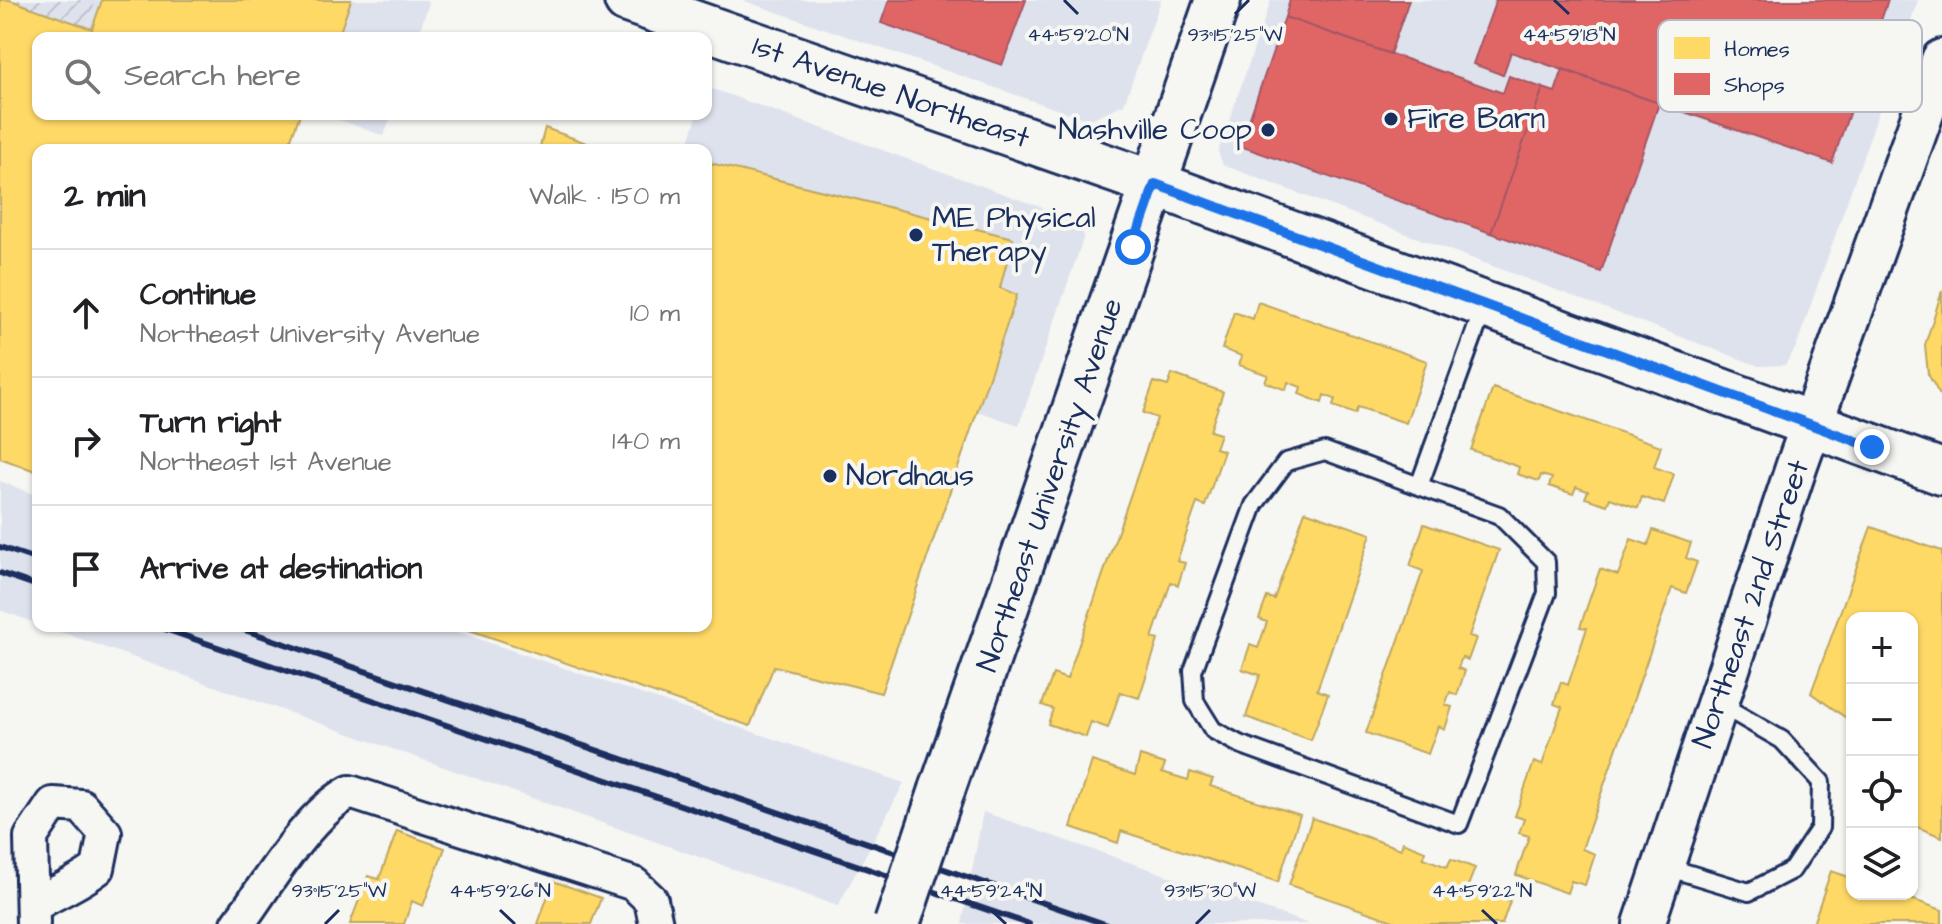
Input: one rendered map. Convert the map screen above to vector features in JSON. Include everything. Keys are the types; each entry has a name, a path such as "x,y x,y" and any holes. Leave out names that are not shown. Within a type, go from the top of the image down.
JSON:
{"main road":[{"name":"1st Avenue Northeast","path":"627,0 1155,184 1942,472"},
{"name":"Northeast University Avenue","path":"897,924 1218,0"}],"street":[{"name":"Northeast 2nd Street","path":"1644,924 1812,426 1942,60"},
{"path":"238,924 313,822 331,803 350,792 634,884 651,900 656,924"}],"lane":[{"path":"1419,486 1485,306"},
{"path":"1325,451 1419,486 1499,515 1546,562 1547,593 1459,824 1239,744 1213,730 1195,701 1193,671 1254,505 1286,462 1325,451"},
{"path":"1663,866 1749,892 1792,870 1820,828 1821,782 1782,740 1718,703"}],"shaded area":[{"path":"9,0 96,0 87,28"},
{"path":"96,0 427,0 429,3 419,32 98,32 87,28"},
{"path":"742,0 1161,0 1124,104 1088,120"},
{"path":"1271,0 1918,0 1911,20 1658,20 1658,112 1879,112 1796,347 1785,365 1759,366 1223,165 1218,152"},
{"path":"712,89 1079,221 1084,236 1019,425 712,322 712,144 688,144 696,120 712,120"},
{"path":"340,120 390,120 384,136"},
{"path":"0,481 32,494 32,622 0,610"},
{"path":"61,632 458,632 904,783 838,906"},
{"path":"983,812 1309,924 962,924"}],"building: Homes":[{"path":"0,0 10,0 92,29 102,0 351,0 340,32 32,32 32,120 298,120 289,144 32,144 32,470 0,458"},
{"path":"545,128 589,144 541,144"},
{"name":"Nordhaus","path":"712,163 1013,238 1000,288 1017,295 881,693 774,666 750,726 476,632 712,632"},
{"path":"1942,291 1942,399 1928,374 1925,345"},
{"path":"1258,302 1427,361 1406,423 1358,407 1355,414 1333,406 1335,399 1324,395 1322,403 1299,394 1301,387 1288,382 1286,390 1265,382 1268,375 1239,365 1242,356 1222,349 1234,312 1253,319"},
{"path":"1172,374 1223,392 1210,431 1220,434 1215,448 1224,451 1205,506 1197,503 1177,561 1185,563 1178,585 1171,582 1152,638 1158,640 1139,698 1120,692 1108,728 1091,722 1086,737 1048,724 1053,709 1042,705 1053,674 1067,679 1157,418 1143,413 1154,382 1168,386"},
{"path":"1493,388 1661,446 1654,467 1674,474 1664,504 1642,497 1638,508 1610,498 1607,505 1585,498 1588,491 1576,487 1573,494 1549,486 1552,478 1541,475 1539,481 1517,474 1519,467 1471,450"},
{"path":"1305,511 1371,534 1317,690 1328,694 1311,740 1246,717 1260,675 1242,669 1250,645 1258,648 1267,622 1259,619 1267,597 1274,599"},
{"path":"1424,524 1499,550 1469,636 1476,638 1468,660 1462,657 1458,668 1465,671 1457,695 1450,692 1445,705 1452,707 1445,729 1438,726 1428,754 1366,733 1423,571 1410,566"},
{"path":"1871,527 1942,551 1942,837 1918,827 1918,612 1846,612 1846,718 1811,693"},
{"path":"1653,530 1691,543 1686,558 1697,562 1686,593 1672,588 1582,849 1595,854 1585,885 1571,881 1567,893 1516,875 1529,836 1519,833 1524,819 1515,816 1534,762 1542,765 1562,707 1554,704 1561,682 1568,685 1587,628 1580,627 1600,569 1618,575 1631,539 1648,545"},
{"path":"1140,756 1165,764 1162,772 1188,780 1190,772 1213,779 1210,786 1300,815 1278,882 1121,831 1118,843 1071,827 1092,761 1135,775"},
{"path":"1312,818 1401,849 1403,842 1425,851 1423,858 1447,867 1451,859 1475,868 1468,886 1510,901 1502,924 1402,924 1289,885"},
{"path":"397,831 445,848 423,906 412,901 404,924 350,924 368,876 379,879"},
{"path":"1831,871 1846,876 1846,900 1914,900 1942,910 1942,924 1813,924"},
{"path":"553,881 601,898 591,924 538,924"}],"building: Shops":[{"path":"889,0 1026,0 1002,65 881,23"},
{"path":"1290,0 1409,0 1390,54 1285,17"},
{"path":"1496,0 1888,0 1881,20 1658,20 1658,103 1511,52 1503,75 1473,64"},
{"name":"Fire Barn","path":"1285,17 1503,93 1509,76 1543,88 1491,233 1240,146"},
{"path":"1563,69 1658,103 1601,272 1491,233 1543,88 1555,92"},
{"path":"1685,112 1850,112 1832,163"}],"railway":[{"path":"0,547 32,558"},
{"path":"0,573 32,584"},
{"path":"174,632 1029,924"},
{"path":"251,632 1105,924"}],"place":[{"name":"Fire Barn","path":"1391,119"},
{"name":"Nashville Coop","path":"1268,130"},
{"name":"ME Physical Therapy","path":"916,235"},
{"name":"Nordhaus","path":"830,476"}],"route":[{"path":"1133,247 1155,184 1872,447"}]}
